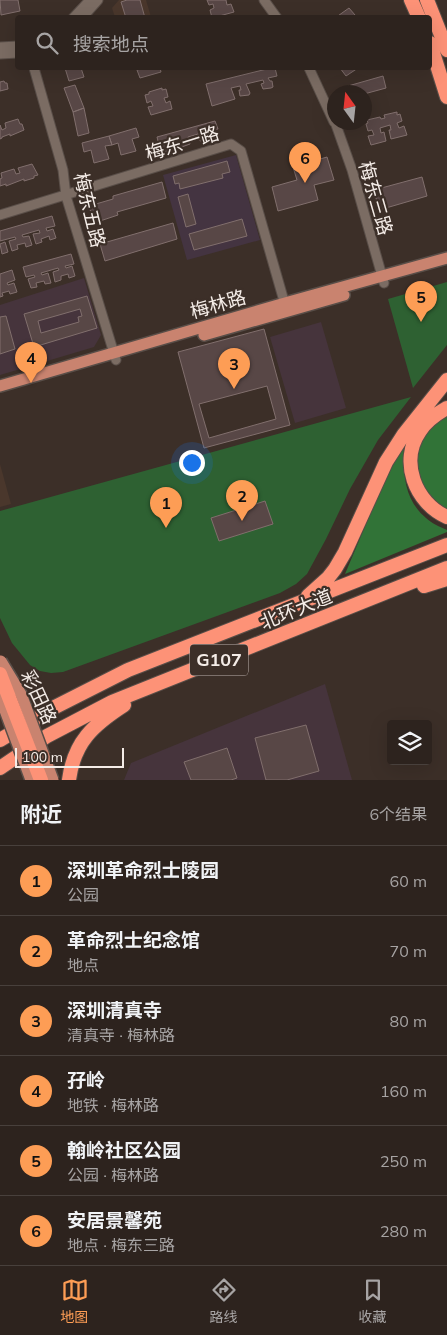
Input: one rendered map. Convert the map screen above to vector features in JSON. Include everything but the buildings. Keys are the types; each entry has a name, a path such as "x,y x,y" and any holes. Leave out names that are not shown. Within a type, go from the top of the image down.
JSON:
{"highway":[{"path":"412,0 418,15"},
{"path":"426,0 447,50"},
{"path":"432,49 447,97"},
{"path":"288,609 317,589 335,569 345,552 379,475 394,448 447,380"},
{"path":"416,418 430,407 447,398"},
{"path":"447,408 426,423 419,432 411,456 411,468 412,478 422,498 431,507 447,516"},
{"name":"北环大道","path":"0,740 110,678 447,545"},
{"name":"北环大道","path":"0,768 47,736 112,702 447,568"},
{"path":"316,621 356,610 447,579"},
{"path":"0,665 40,780"},
{"path":"69,780 74,757 88,733 105,717 161,683"}],"main road":[{"name":"梅林路","path":"383,280 447,258"},
{"name":"梅林路","path":"0,393 286,307 383,280 447,266"},
{"name":"梅林路","path":"0,386 115,357"},
{"name":"彩田路","path":"0,665 21,694 53,780"},
{"name":"彩田路","path":"0,697 31,780"}],"street":[{"path":"76,15 90,0"},
{"path":"85,15 98,0"},
{"path":"264,0 275,15"},
{"path":"0,47 15,46"},
{"path":"0,54 15,53"},
{"name":"梅东五路","path":"35,70 63,170 66,196 115,357"},
{"name":"梅东三路","path":"310,70 327,105"},
{"name":"梅东三路","path":"338,130 352,170 383,280"},
{"name":"梅东一路","path":"0,215 231,144 241,151 286,307"}],"shaded area":[{"path":"119,0 146,0 150,15 114,15 112,8"},
{"path":"236,155 260,240 187,260 163,175"},
{"path":"84,278 101,335 94,347 0,375 0,305"},
{"path":"321,322 346,408 295,423 270,337"},
{"path":"0,464 11,504 0,507"},
{"path":"325,684 352,780 124,780 131,763"}],"green space":[{"path":"447,282 447,345 413,388 388,299"},
{"path":"411,397 378,440 350,489 307,574 296,584 280,593 63,672 51,673 40,671 30,665 12,643 0,618 0,511"},
{"path":"447,413 447,513 423,490 415,461 422,436"},
{"path":"404,444 404,474 413,502 428,520 447,530 447,532 345,574 382,486"}],"place":[{"name":"安居景馨苑","path":"305,183"},
{"name":"翰岭社区公园","path":"421,322"},
{"name":"孖岭","path":"31,383"},
{"name":"深圳清真寺","path":"234,389"},
{"name":"革命烈士纪念馆","path":"242,521"},
{"name":"深圳革命烈士陵园","path":"166,528"}]}
